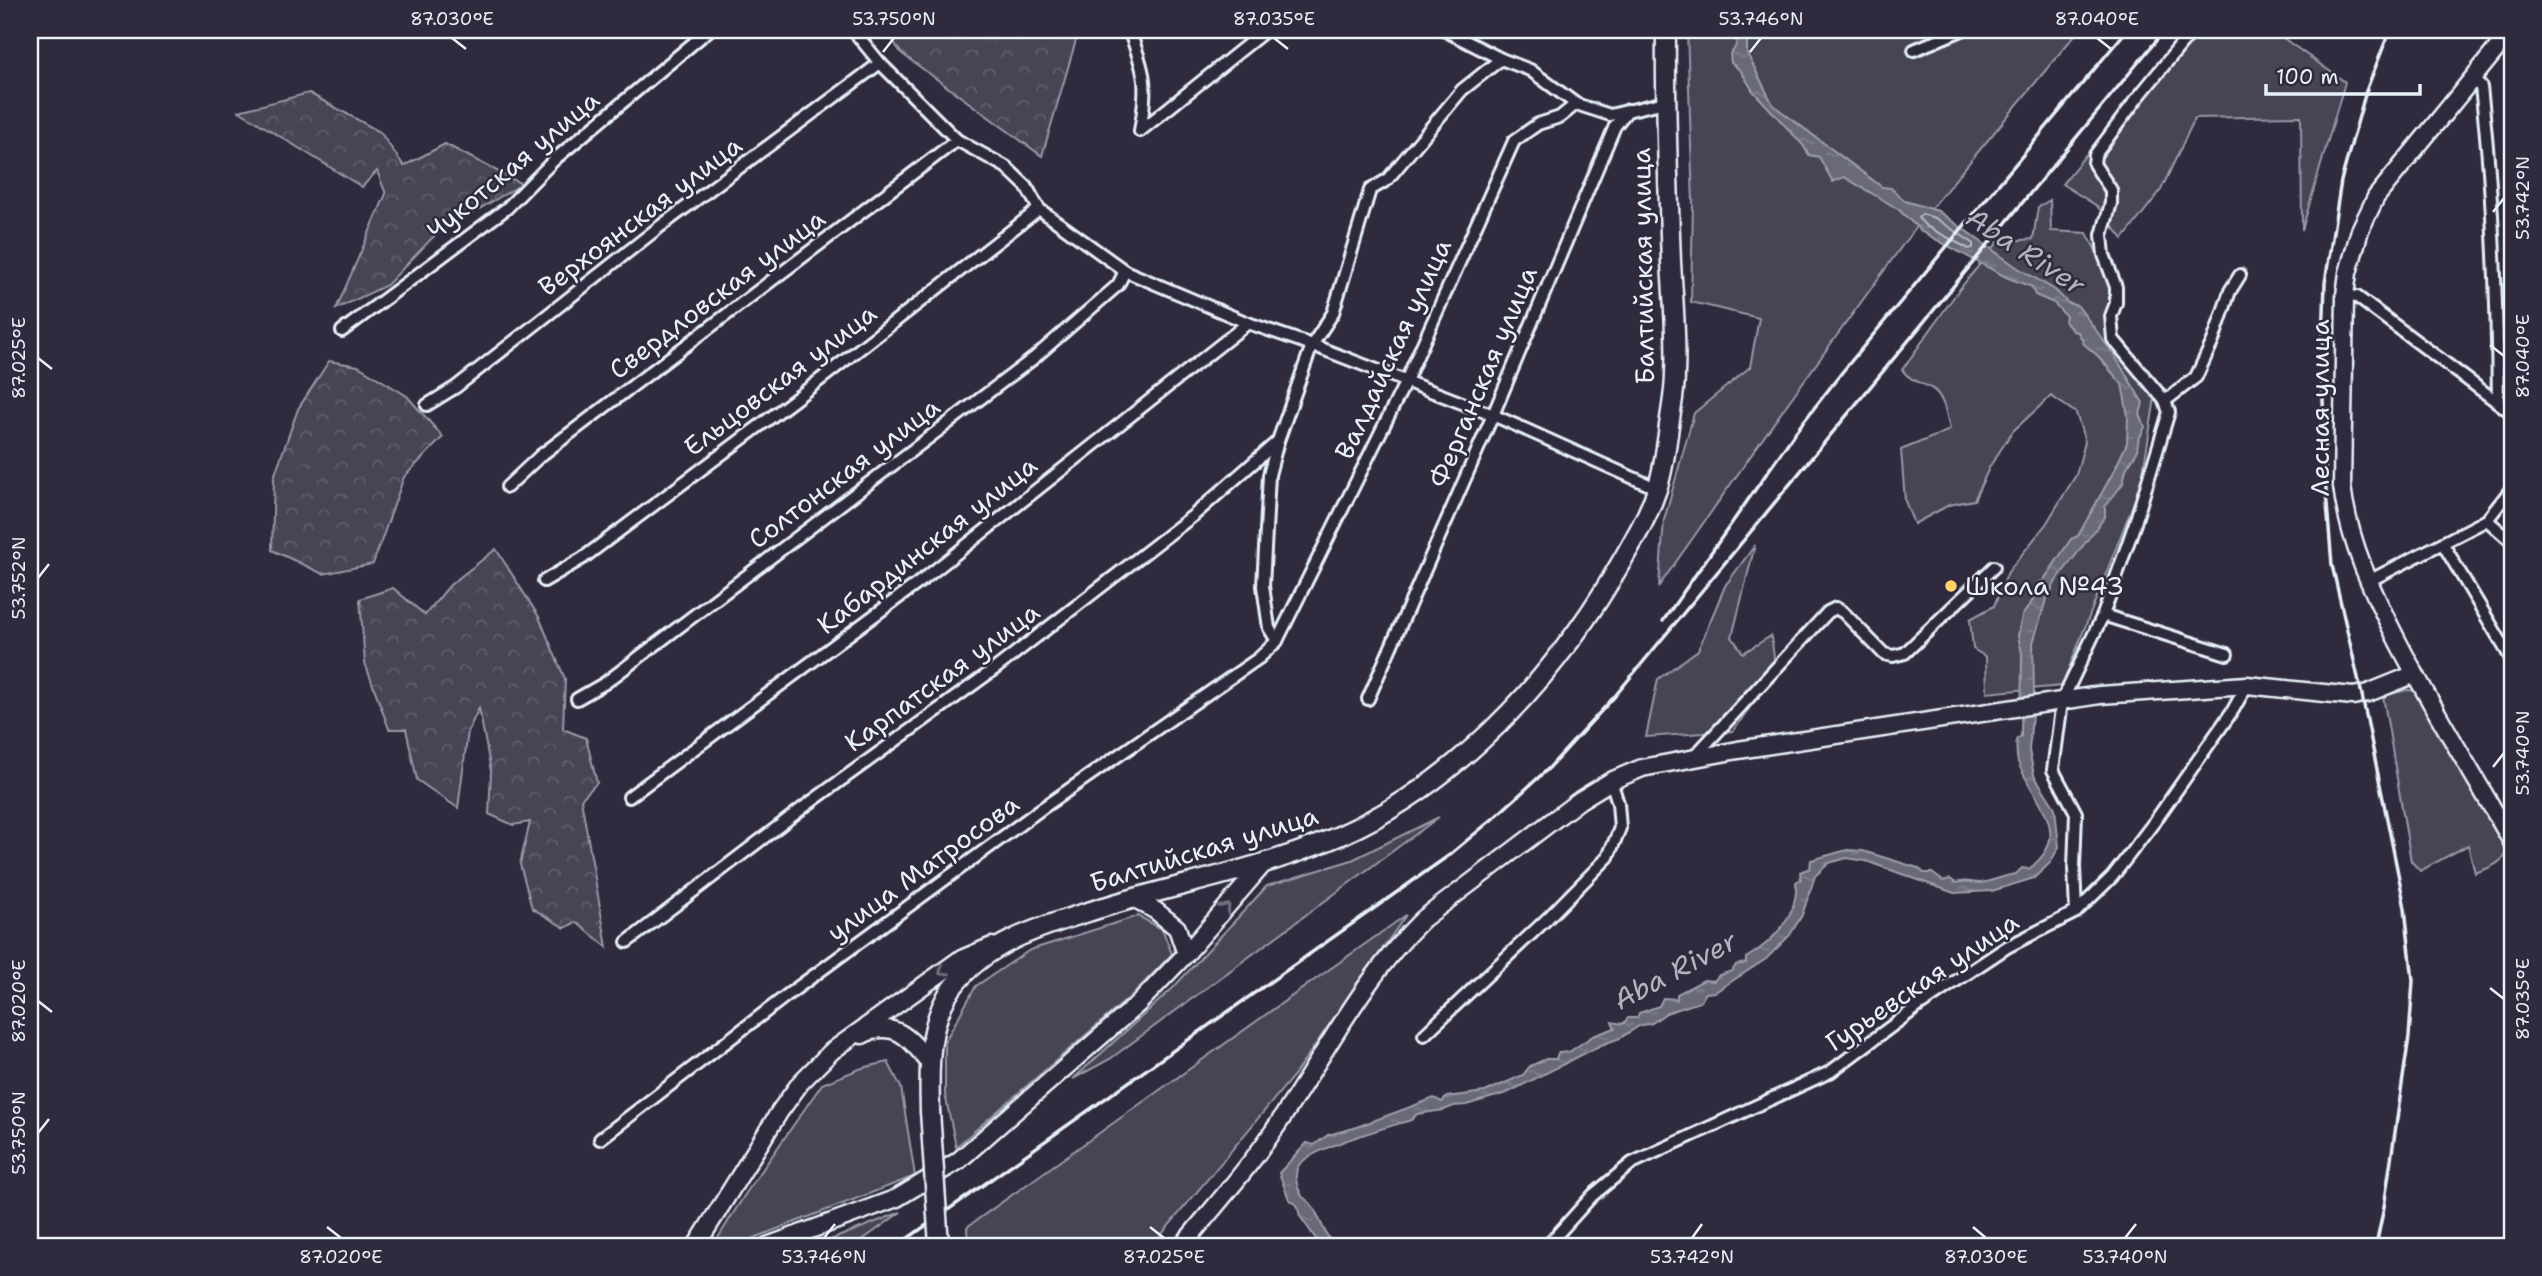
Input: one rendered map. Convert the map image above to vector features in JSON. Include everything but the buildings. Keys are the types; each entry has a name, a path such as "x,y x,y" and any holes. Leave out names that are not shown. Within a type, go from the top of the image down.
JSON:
{"main road":[{"name":"Балтийская улица","path":"939,1246 928,1061 938,1021 951,990 968,970 1026,931 1296,853 1357,828 1402,802 1439,776 1491,733 1582,627 1646,518 1658,489 1676,376 1665,102 1666,30"},
{"name":"Лесная улица","path":"2512,30 2376,197 2360,230 2347,272 2345,295 2342,486 2346,518 2367,582 2414,674 2512,842"},
{"path":"1182,1246 1270,1136 1377,971 1404,938 1423,919 1611,780 1642,768 1693,758 2100,695 2247,685 2353,696 2368,693 2414,674"},
{"path":"767,1246 897,1198 958,1161 1138,1003 1186,954 1266,861"},
{"path":"1134,898 1177,928 1186,954"},
{"path":"696,1246 780,1111 802,1082 832,1051 959,960 1026,931"},
{"path":"832,1051 869,1032 884,1028 897,1030 908,1038 928,1061"}],"street":[{"name":"Чукотская улица","path":"342,331 507,208 555,159 709,30"},
{"path":"853,30 880,64 957,140 1006,167 1026,186 1039,209 1125,271 1248,323 1493,415 1658,489"},
{"path":"1129,30 1145,76 1146,97 1140,131 1266,30"},
{"path":"1444,30 1501,59 1530,70 1576,104 1610,116 1665,102"},
{"path":"1914,50 1962,30"},
{"path":"2076,912 2076,813 2053,770 2057,702 2103,615 2169,412 2165,401 2113,339 2110,316 2116,303 2116,287 2104,256 2102,235 2111,202 2111,190 2096,171 2095,155 2193,30"},
{"name":"Карпатская улица","path":"1277,640 1269,628 1263,586 1269,475 1278,441 1312,345 1333,313 1370,190 1387,180 1462,90 1501,59"},
{"name":"Верхоянская улица","path":"427,405 456,387 658,229 880,64"},
{"path":"2471,78 2481,87 2490,160 2498,401"},
{"name":"Валдайская улица","path":"1277,640 1406,381 1514,141 1538,124 1560,117 1576,104"},
{"name":"Ферганская улица","path":"1368,699 1493,415 1615,126 1628,110"},
{"name":"Свердловская улица","path":"507,487 540,456 957,140"},
{"name":"Ельцовская улица","path":"544,581 583,558 794,400 1039,209"},
{"name":"Солтонская улица","path":"577,699 605,683 1034,358 1118,285 1125,271"},
{"path":"2165,401 2196,377 2213,341 2230,291 2240,275"},
{"path":"2345,295 2357,297 2512,413"},
{"name":"Кабардинская улица","path":"629,797 925,578 1248,323"},
{"name":"Карпатская улица","path":"627,942 804,807 996,668 1194,515 1278,441"},
{"path":"2367,582 2487,520 2512,488"},
{"path":"2487,520 2512,542"},
{"path":"2443,544 2512,660"},
{"path":"1693,758 1828,612 1836,608 1844,612 1884,654 1899,656 1994,567"},
{"path":"2103,615 2227,654"},
{"name":"улица Матросова","path":"600,1139 797,988 1041,809 1259,659 1277,640"},
{"name":"Гурьевская улица","path":"1547,1246 1592,1196 1632,1163 1830,1072 1920,1004 1996,954 2076,912 2112,877 2155,821 2247,685"},
{"path":"1424,1035 1548,918 1608,857 1620,828 1618,803 1611,780"}],"green space":[{"path":"886,30 1079,30 1042,156 901,53"},
{"path":"1687,30 2079,30 1915,228 1659,586 1664,520 1694,413 1750,367 1759,318 1691,302 1693,204"},
{"path":"2187,30 2282,30 2279,35 2345,82 2302,230 2301,116 2195,118 2161,190 2123,239 2097,206 2062,184"},
{"path":"309,93 380,132 404,166 445,144 522,184 435,235 387,285 336,309 386,194 377,171 362,187 239,111"},
{"path":"2050,200 2051,231 2087,233 2118,294 2107,325 2155,398 2141,484 2062,686 1987,693 1986,657 1973,649 1970,619 1994,606 2008,572 2046,524 2076,475 2085,442 2076,413 2051,396 2013,431 1990,466 1974,500 1949,505 1914,524 1905,501 1901,450 1950,430 1944,407 1935,391 1912,379 1902,370 1958,291 1998,242 2033,239 2038,207"},
{"path":"329,361 358,366 407,396 443,437 404,477 373,564 323,574 272,550 274,477 298,409"},
{"path":"1755,545 1732,637 1743,653 1771,636 1776,671 1733,731 1646,737 1658,679 1698,650 1725,586"},
{"path":"496,549 539,617 565,679 563,729 586,738 597,783 581,799 607,947 576,922 565,928 532,908 520,864 530,822 513,825 489,814 491,771 479,708 468,731 458,808 417,780 406,729 389,729 365,663 360,599 393,588 425,615 450,585"},
{"path":"2407,690 2419,691 2512,843 2498,863 2475,873 2468,845 2420,871 2411,861 2383,696"},
{"path":"1439,817 1110,1059 1073,1079 1172,989 1267,886 1352,860"},
{"path":"1406,915 1295,1074 1152,1246 968,1246 967,1227"},
{"path":"1138,916 1162,929 1172,954 1131,996 956,1147 945,1094 945,1041 976,986 1030,950"},
{"path":"888,1062 901,1087 915,1176 746,1241 740,1246 713,1246 744,1196 822,1084 862,1068"},
{"path":"901,1212 854,1246 815,1246"}],"water":[{"path":"1735,30 1747,30 1747,53 1773,105 1882,187 1891,188 1905,201 1938,211 2018,268 2055,290 2068,303 2078,306 2115,356 2143,403 2140,414 2145,427 2138,441 2137,452 2126,469 2123,483 2105,507 2105,517 2056,581 2045,603 2033,643 2034,693 2029,750 2034,775 2055,808 2059,847 2050,863 2034,878 1992,891 1954,893 1866,861 1847,858 1829,863 1815,876 1802,915 1790,935 1766,959 1715,992 1706,993 1700,1002 1666,1013 1652,1023 1639,1026 1620,1038 1507,1093 1466,1105 1417,1114 1411,1120 1351,1139 1307,1158 1297,1169 1296,1181 1302,1196 1313,1207 1334,1246 1321,1246 1300,1216 1297,1205 1289,1199 1279,1173 1307,1143 1314,1145 1328,1135 1434,1098 1442,1102 1447,1097 1485,1092 1523,1075 1530,1066 1546,1059 1556,1059 1558,1053 1569,1052 1593,1036 1615,1028 1612,1022 1623,1024 1628,1018 1637,1018 1639,1013 1659,1006 1663,998 1677,999 1677,994 1704,980 1714,981 1719,975 1732,971 1736,965 1746,963 1746,958 1766,944 1782,926 1793,906 1796,882 1801,879 1800,872 1810,868 1811,860 1847,850 1863,851 1918,868 1924,873 1932,873 1943,881 1950,879 1956,883 1980,883 2016,874 2022,868 2029,869 2043,856 2049,843 2047,817 2017,759 2016,740 2021,736 2022,653 2018,636 2022,616 2033,600 2039,582 2043,581 2071,539 2078,536 2127,443 2128,416 2122,384 2084,344 2078,332 2073,331 2065,322 2066,316 2054,303 2035,295 2032,287 2006,277 1922,232 1898,209 1844,177 1833,182 1819,157 1809,155 1753,91 1741,71 1731,63 1730,54 1736,43"}],"railway":[{"path":"1663,621 1797,430 1843,371 2127,30"},
{"path":"897,1246 1448,856 1549,768 1615,696 2165,30"},
{"path":"2376,1246 2409,1037 2413,981 2405,908 2362,695 2332,565 2326,492 2322,370 2325,283 2341,181 2366,91 2390,30"}],"place":[{"name":"Школа №43","path":"1951,586"}],"water label":[{"name":"Aba River","path":"2026,251"},
{"name":"Aba River","path":"1675,970"}]}
